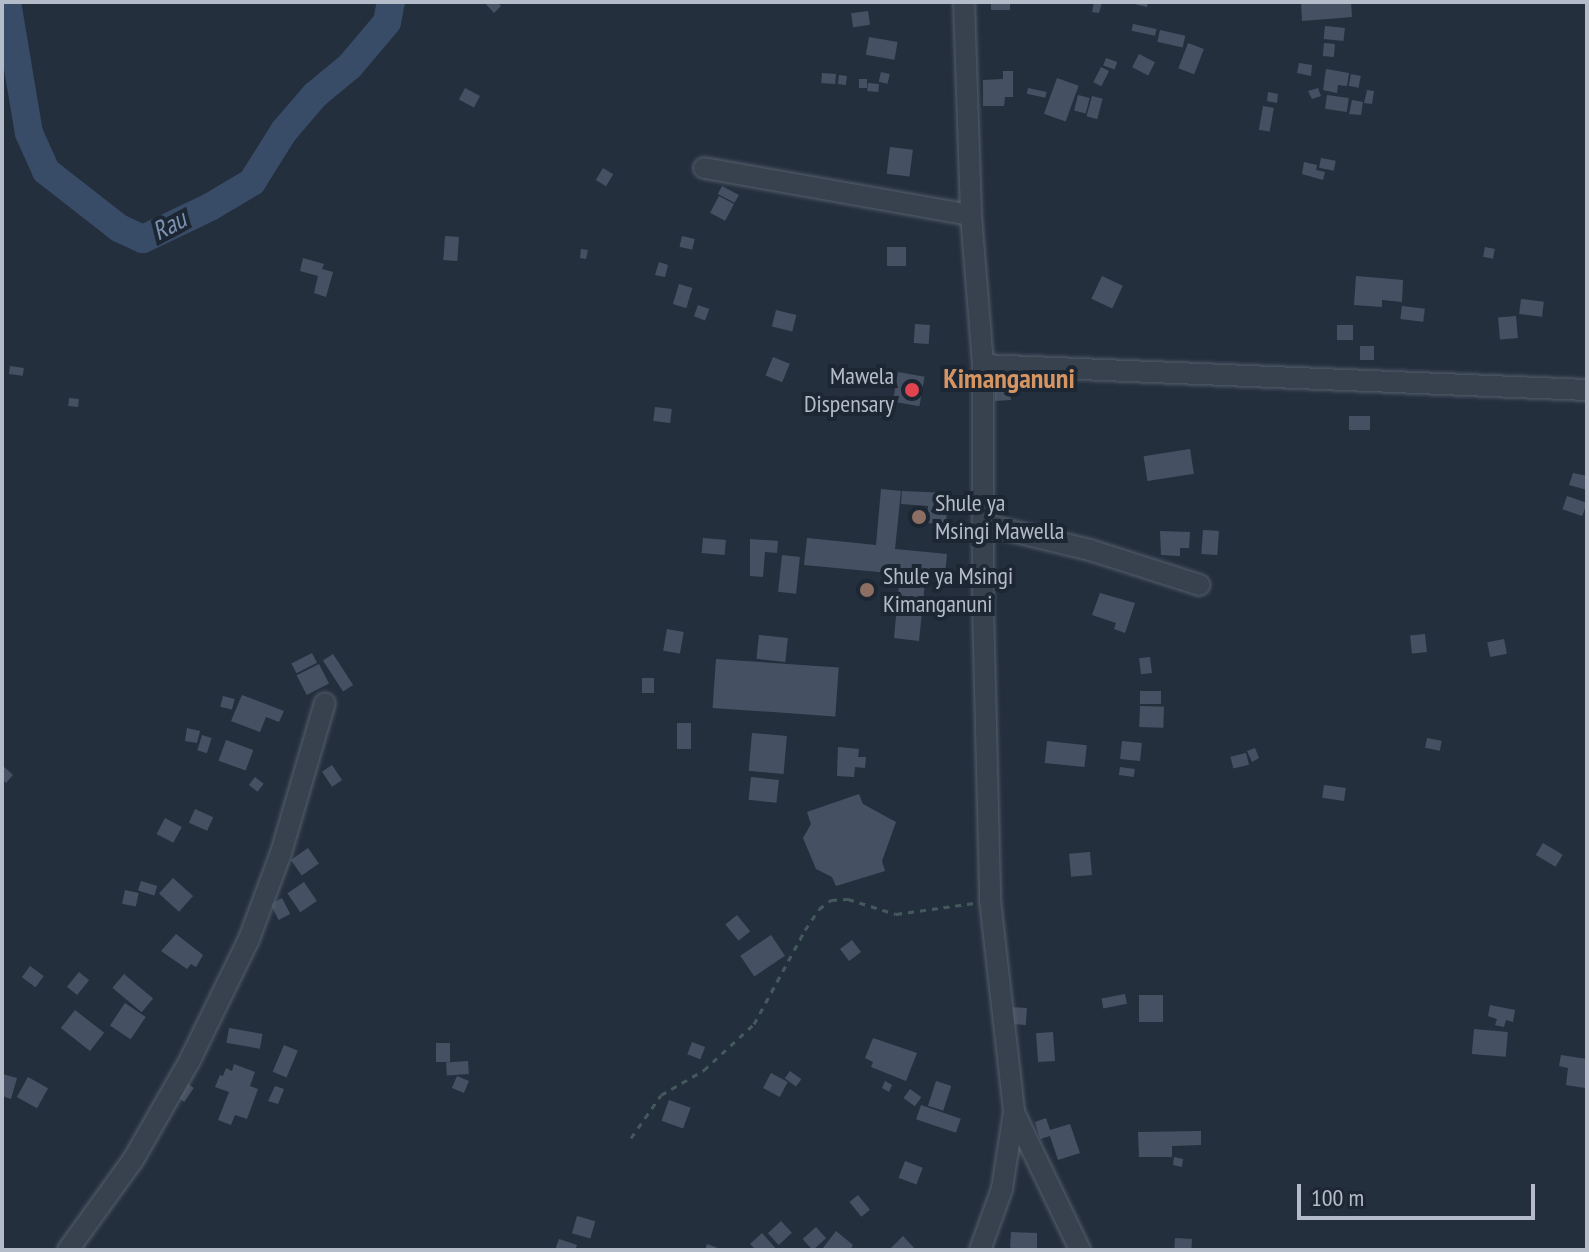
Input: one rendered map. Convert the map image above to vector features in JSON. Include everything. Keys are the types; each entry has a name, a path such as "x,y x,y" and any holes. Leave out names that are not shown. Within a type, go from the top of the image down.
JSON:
{"street":[{"path":"964,2 971,215 983,365 990,900 1014,1112 1002,1189 980,1250"},
{"path":"704,168 971,215"},
{"path":"983,365 1587,390"},
{"path":"983,524 1090,550 1200,585"},
{"path":"68,1250 133,1160 190,1060 249,939 281,853 325,703"},
{"path":"1014,1112 1080,1250"}],"path":[{"path":"631,1138 644,1114 661,1095 704,1070 754,1024 805,930 819,909 831,900 848,899 896,914 990,900"}],"building":[{"path":"484,2 497,2 501,6 494,13"},
{"path":"991,2 1010,2 1010,10 991,10"},
{"path":"1094,2 1102,2 1099,13 1092,12"},
{"path":"1126,2 1148,2 1147,7"},
{"path":"1301,2 1351,2 1352,17 1302,21"},
{"path":"868,11 870,25 853,27 851,13"},
{"path":"1133,24 1156,29 1155,36 1132,31"},
{"path":"1325,26 1345,28 1344,41 1324,39"},
{"path":"1160,30 1185,36 1183,48 1157,42"},
{"path":"869,37 898,42 894,60 866,55"},
{"path":"1188,43 1204,49 1194,74 1178,68"},
{"path":"1324,43 1335,44 1334,57 1323,56"},
{"path":"1139,54 1155,62 1148,76 1132,67"},
{"path":"1106,58 1117,62 1115,70 1103,66"},
{"path":"1299,63 1312,65 1311,76 1297,73"},
{"path":"1101,67 1109,71 1101,86 1093,82"},
{"path":"1326,69 1349,73 1347,86 1338,85 1337,93 1323,90"},
{"path":"1003,71 1013,71 1013,97 1005,97 1004,106 983,106 983,80 1003,79"},
{"path":"881,72 890,74 888,84 879,82"},
{"path":"822,73 836,74 835,84 821,83"},
{"path":"1351,74 1361,76 1359,88 1349,86"},
{"path":"839,75 847,76 846,85 838,84"},
{"path":"1057,78 1079,86 1066,122 1044,114"},
{"path":"859,79 867,79 867,88 859,88"},
{"path":"868,83 879,84 878,92 867,91"},
{"path":"465,88 480,96 474,107 459,99"},
{"path":"1028,88 1047,92 1045,98 1027,94"},
{"path":"1318,88 1321,96 1312,99 1308,91"},
{"path":"1367,90 1374,91 1372,104 1364,103"},
{"path":"1268,92 1278,94 1277,103 1267,101"},
{"path":"1078,95 1090,98 1086,113 1074,111"},
{"path":"1327,95 1349,98 1347,112 1325,109"},
{"path":"1092,96 1103,99 1097,119 1087,116"},
{"path":"1352,100 1363,102 1361,115 1349,114"},
{"path":"1263,106 1274,108 1270,132 1259,130"},
{"path":"890,147 913,150 910,177 887,174"},
{"path":"1321,158 1336,161 1334,171 1319,168"},
{"path":"1304,162 1317,165 1316,170 1325,172 1323,180 1302,174"},
{"path":"603,168 613,174 606,186 596,180"},
{"path":"722,186 739,195 735,203 718,194"},
{"path":"719,196 734,204 725,221 710,213"},
{"path":"445,236 459,237 457,261 443,260"},
{"path":"682,236 695,239 692,250 680,247"},
{"path":"887,247 906,247 906,266 887,266"},
{"path":"1485,247 1495,249 1493,259 1483,257"},
{"path":"581,249 588,250 586,259 580,258"},
{"path":"303,258 324,264 322,269 333,272 326,297 314,293 318,276 300,271"},
{"path":"659,262 668,265 665,277 655,275"},
{"path":"1102,276 1123,286 1112,308 1091,299"},
{"path":"1356,276 1403,280 1402,302 1382,300 1382,307 1354,305"},
{"path":"679,284 692,288 686,308 673,304"},
{"path":"1521,299 1544,302 1542,317 1519,314"},
{"path":"698,305 709,309 705,320 694,316"},
{"path":"1402,306 1425,309 1423,322 1400,319"},
{"path":"776,310 796,315 792,332 772,326"},
{"path":"1516,316 1518,338 1500,339 1498,318"},
{"path":"915,324 930,325 929,344 914,343"},
{"path":"1337,325 1353,325 1353,340 1337,340"},
{"path":"1360,346 1374,346 1374,360 1360,360"},
{"path":"773,357 790,364 782,382 766,376"},
{"path":"10,366 24,368 23,376 9,374"},
{"name":"Mawela Dispensary","path":"898,372 925,377 919,406 893,402"},
{"path":"1024,380 1025,392 1010,393 1011,400 995,401 994,381"},
{"path":"69,398 79,399 78,407 68,406"},
{"path":"655,407 672,409 670,423 653,421"},
{"path":"1349,416 1370,416 1370,430 1349,430"},
{"path":"1190,449 1194,474 1147,481 1144,456"},
{"path":"1573,473 1587,476 1587,490 1569,485"},
{"path":"881,489 901,491 895,549 947,554 945,574 926,572 919,641 894,638 900,574 804,565 807,538 876,545"},
{"path":"902,491 948,493 946,524 927,523 928,506 901,504"},
{"path":"1567,496 1587,503 1582,516 1562,509"},
{"path":"1203,530 1219,531 1217,555 1201,554"},
{"path":"1160,531 1190,532 1189,548 1180,548 1180,556 1161,555"},
{"path":"703,538 726,540 725,555 702,553"},
{"path":"750,539 778,541 777,553 765,552 763,577 750,576"},
{"path":"782,555 800,557 796,594 778,592"},
{"path":"1100,593 1135,603 1125,633 1114,629 1116,623 1092,615"},
{"path":"667,629 684,632 680,654 663,651"},
{"path":"1425,634 1427,652 1412,653 1410,636"},
{"path":"759,635 788,638 785,662 756,659"},
{"path":"1504,639 1507,654 1490,657 1487,642"},
{"path":"312,653 317,663 297,673 292,663"},
{"path":"333,654 353,685 343,692 323,661"},
{"path":"1150,657 1152,673 1141,674 1139,658"},
{"path":"716,659 839,668 835,716 713,708"},
{"path":"319,664 329,684 307,695 297,675"},
{"path":"642,678 654,678 654,693 642,693"},
{"path":"1140,691 1161,691 1161,704 1140,704"},
{"path":"242,695 284,711 279,722 266,717 260,732 231,721"},
{"path":"223,696 235,699 232,710 220,707"},
{"path":"1140,706 1164,707 1163,728 1139,727"},
{"path":"677,723 691,723 691,749 677,749"},
{"path":"187,728 200,731 197,743 185,741"},
{"path":"752,733 787,736 784,774 749,771"},
{"path":"202,735 212,738 207,753 197,750"},
{"path":"1427,738 1442,741 1440,751 1425,748"},
{"path":"226,740 253,750 246,771 218,761"},
{"path":"1047,741 1087,745 1084,767 1045,763"},
{"path":"1122,741 1142,743 1140,761 1120,759"},
{"path":"838,747 859,749 858,757 866,757 865,768 855,767 854,777 837,776"},
{"path":"1255,748 1259,758 1252,762 1247,751"},
{"path":"1246,753 1249,765 1233,769 1230,757"},
{"path":"2,765 13,775 6,783 2,779"},
{"path":"332,765 342,780 332,787 322,772"},
{"path":"1120,767 1135,769 1134,777 1119,775"},
{"path":"255,777 264,784 258,792 249,785"},
{"path":"751,777 779,780 776,803 749,800"},
{"path":"1324,785 1346,788 1344,801 1322,798"},
{"path":"859,794 863,804 896,822 882,861 885,871 836,886 832,877 816,869 803,838 811,824 807,812"},
{"path":"195,809 213,817 207,831 189,823"},
{"path":"165,818 182,827 173,843 157,834"},
{"path":"1543,843 1563,855 1556,867 1536,855"},
{"path":"308,848 319,864 302,876 291,860"},
{"path":"1090,852 1092,875 1071,877 1069,854"},
{"path":"173,878 193,896 179,912 159,894"},
{"path":"141,881 157,886 154,896 138,891"},
{"path":"304,882 317,901 300,912 287,893"},
{"path":"125,890 139,893 136,907 122,904"},
{"path":"282,898 290,914 279,920 270,904"},
{"path":"737,915 750,931 739,941 725,924"},
{"path":"176,934 203,955 196,967 191,964 187,969 161,951"},
{"path":"771,935 785,956 754,976 740,956"},
{"path":"852,940 861,952 849,961 840,949"},
{"path":"30,966 44,976 36,987 22,977"},
{"path":"79,972 89,980 77,995 67,987"},
{"path":"124,974 153,998 142,1012 112,988"},
{"path":"1125,994 1127,1004 1103,1008 1101,999"},
{"path":"1139,995 1163,995 1163,1022 1139,1022"},
{"path":"125,1003 146,1017 131,1039 110,1025"},
{"path":"1490,1005 1515,1010 1513,1022 1506,1020 1504,1027 1495,1025 1497,1019 1488,1016"},
{"path":"1012,1007 1027,1008 1026,1025 1011,1024"},
{"path":"75,1010 104,1033 90,1051 61,1028"},
{"path":"229,1028 262,1034 260,1049 226,1043"},
{"path":"1474,1029 1508,1032 1506,1057 1472,1054"},
{"path":"1053,1032 1055,1061 1038,1062 1036,1033"},
{"path":"873,1038 917,1053 906,1081 871,1067 873,1062 865,1058"},
{"path":"692,1042 705,1047 700,1059 687,1054"},
{"path":"436,1043 450,1043 450,1062 436,1062"},
{"path":"284,1045 298,1051 286,1078 273,1072"},
{"path":"1561,1055 1587,1059 1585,1088 1566,1085 1568,1068 1559,1066"},
{"path":"468,1061 469,1074 447,1076 446,1063"},
{"path":"234,1064 255,1072 250,1086 258,1089 247,1119 235,1115 231,1125 218,1120 229,1092 215,1087 220,1075 223,1076 226,1068 232,1071"},
{"path":"790,1071 801,1079 796,1087 785,1078"},
{"path":"771,1073 788,1082 780,1097 763,1088"},
{"path":"2,1074 17,1078 11,1099 2,1096"},
{"path":"457,1076 469,1081 464,1093 452,1088"},
{"path":"28,1077 48,1088 37,1108 17,1097"},
{"path":"885,1081 892,1085 889,1092 882,1088"},
{"path":"936,1081 951,1086 943,1111 928,1106"},
{"path":"188,1084 194,1088 184,1102 178,1098"},
{"path":"275,1086 284,1089 278,1104 268,1101"},
{"path":"910,1089 921,1097 915,1106 904,1098"},
{"path":"669,1100 691,1108 683,1129 661,1121"},
{"path":"921,1105 961,1119 956,1133 916,1119"},
{"path":"1046,1118 1050,1130 1070,1124 1080,1153 1058,1160 1050,1136 1040,1139 1035,1122"},
{"path":"1201,1131 1201,1145 1172,1146 1172,1157 1139,1157 1138,1132"},
{"path":"1174,1157 1183,1159 1182,1167 1173,1165"},
{"path":"905,1161 923,1168 916,1185 899,1178"},
{"path":"858,1195 870,1210 861,1217 849,1202"},
{"path":"577,1216 595,1221 590,1239 572,1233"},
{"path":"781,1221 792,1233 779,1245 768,1233"},
{"path":"816,1227 826,1238 813,1250 803,1239"},
{"path":"836,1231 853,1245 850,1250 823,1248"},
{"path":"1011,1232 1037,1233 1037,1248 1014,1250 1010,1247"},
{"path":"762,1233 777,1250 756,1250 750,1244"},
{"path":"903,1236 916,1250 889,1250"},
{"path":"1175,1238 1192,1239 1191,1250 1174,1250"},
{"path":"559,1239 577,1245 575,1250 555,1250"},
{"path":"707,1244 723,1250 705,1250"}],"waterway":[{"name":"Rau","path":"7,2 29,133 46,171 119,228 143,239 210,207 252,182 284,131 315,95 350,66 387,22 391,2"}],"place":[{"name":"Mawela Dispensary","path":"912,390"},
{"name":"Shule ya Msingi Mawella","path":"919,517"},
{"name":"Shule ya Msingi Kimanganuni","path":"867,590"}],"district":[{"name":"Kimanganuni","path":"1009,378"}]}
